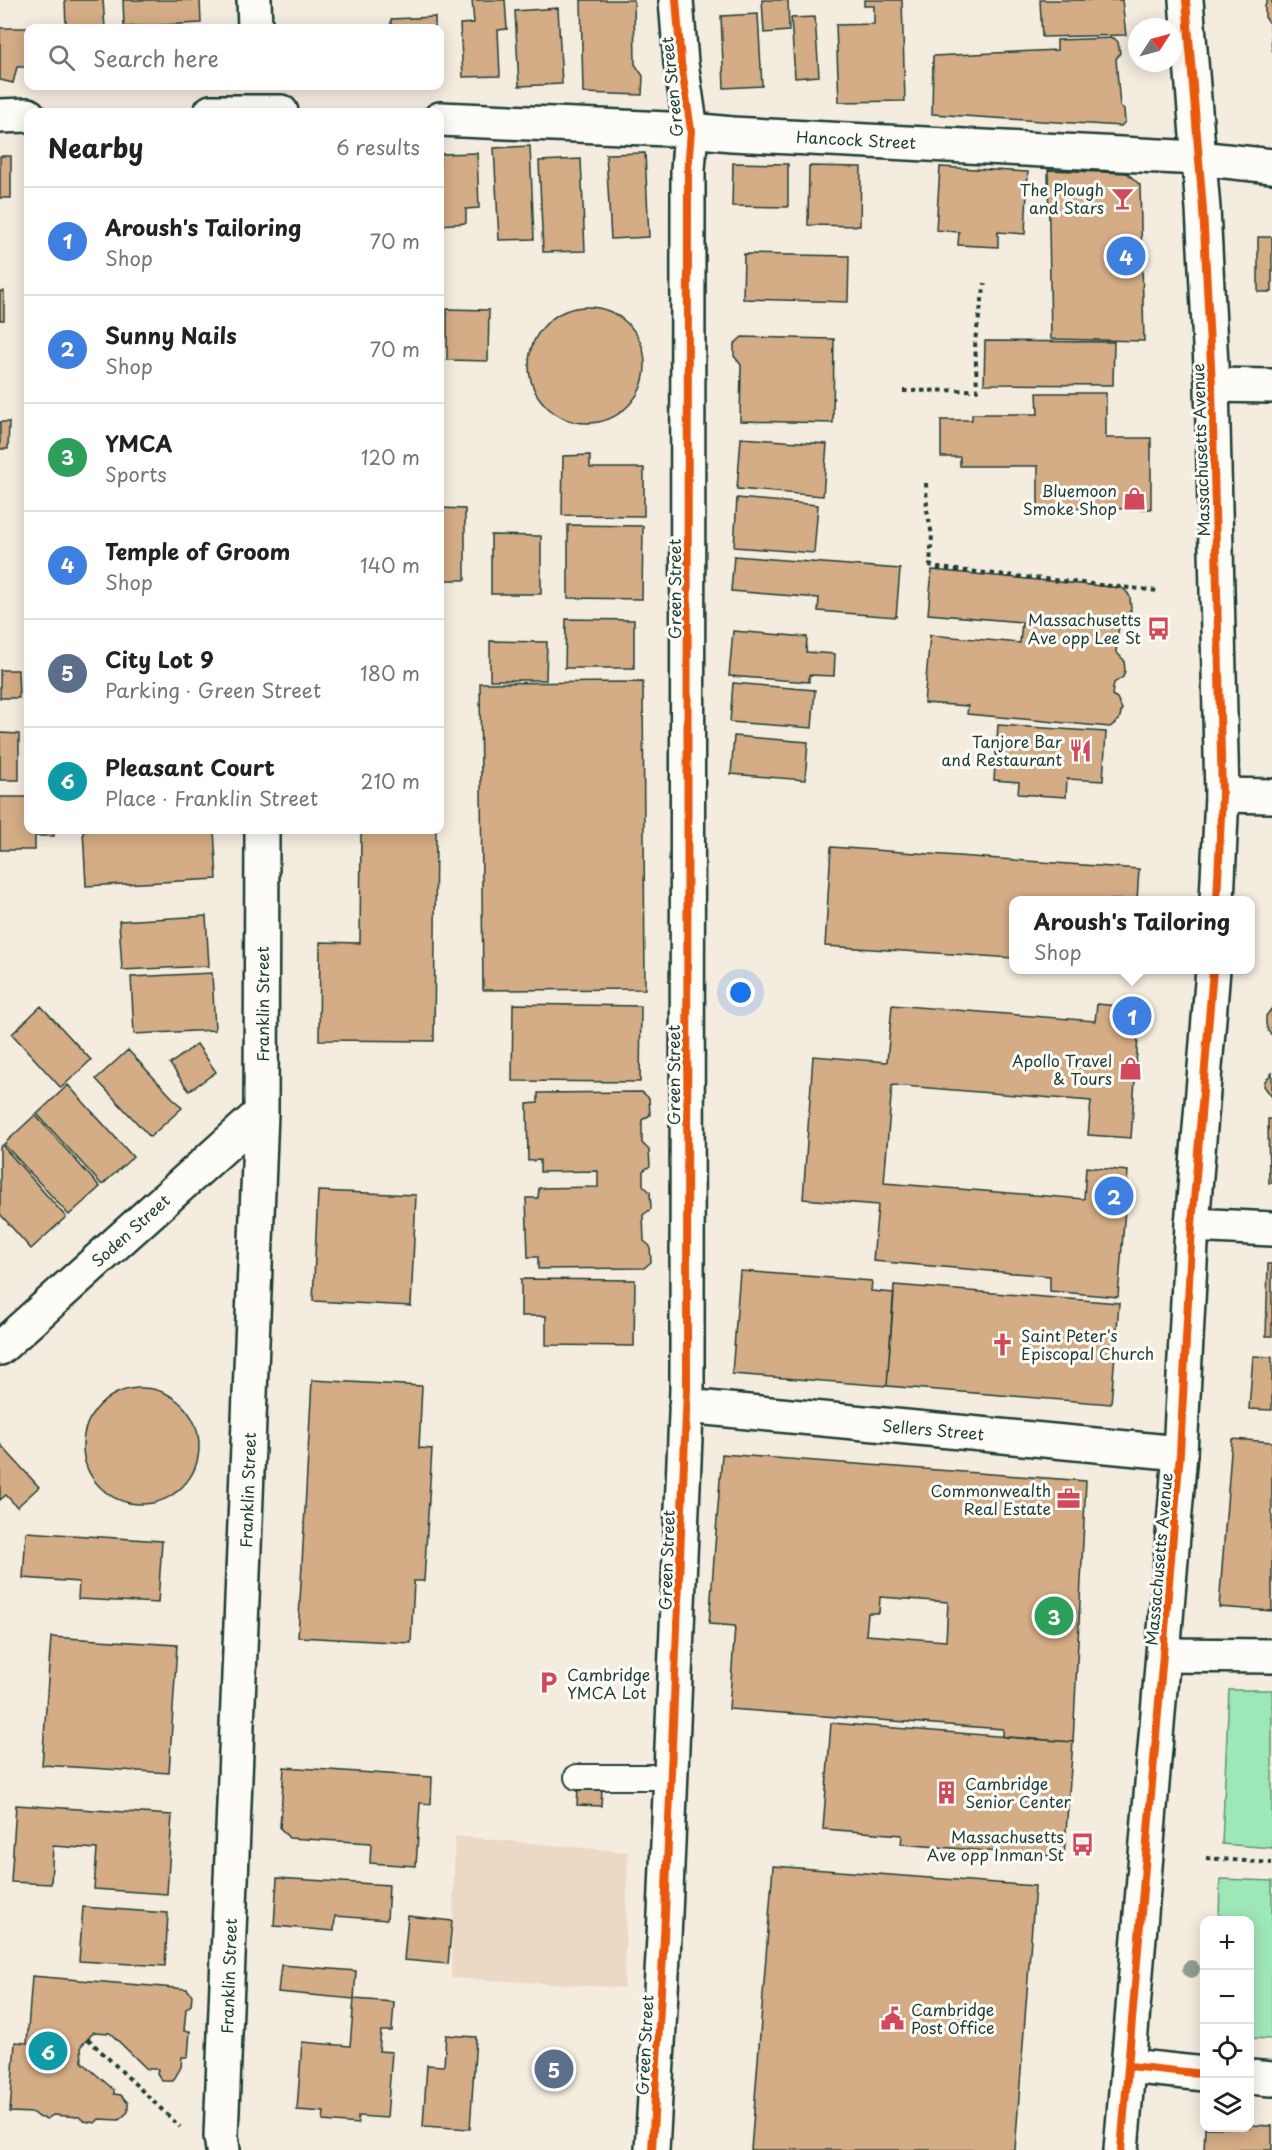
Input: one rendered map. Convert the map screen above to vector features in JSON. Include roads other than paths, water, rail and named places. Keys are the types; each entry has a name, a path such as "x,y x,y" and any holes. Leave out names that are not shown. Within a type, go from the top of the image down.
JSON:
{"street":[{"path":"254,0 255,24"},
{"name":"Green Street","path":"652,2150 664,1938 686,1406 688,193 691,130 681,63 676,0"},
{"name":"Massachusetts Avenue","path":"1186,0 1203,209 1212,385 1222,795 1217,896"},
{"path":"241,108 262,105"},
{"path":"0,116 24,116"},
{"name":"Hancock Street","path":"444,119 691,130 1198,158 1272,166"},
{"path":"1212,385 1272,386"},
{"path":"1222,795 1272,795"},
{"name":"Franklin Street","path":"223,2150 221,2136 261,1113 262,834"},
{"name":"Massachusetts Avenue","path":"1121,2150 1180,1453 1192,1225 1213,974"},
{"name":"Soden Street","path":"0,1348 261,1113"},
{"path":"1192,1225 1272,1229"},
{"name":"Sellers Street","path":"686,1406 1180,1453"},
{"path":"1164,1655 1272,1656"},
{"path":"1129,2066 1200,2074"},
{"path":"1254,2078 1272,2079"}],"lane":[{"path":"577,1777 670,1777"}],"place":[{"name":"The Plough and Stars","path":"1122,198"},
{"name":"Temple of Groom","path":"1126,256"},
{"name":"Bluemoon Smoke Shop","path":"1135,499"},
{"name":"Massachusetts Ave opp Lee St","path":"1159,628"},
{"name":"Tanjore Bar and Restaurant","path":"1080,750"},
{"name":"Aroush's Tailoring","path":"1132,1016"},
{"name":"Apollo Travel & Tours","path":"1130,1069"},
{"name":"Sunny Nails","path":"1114,1196"},
{"name":"Saint Peter's Episcopal Church","path":"1003,1344"},
{"name":"Commonwealth Real Estate","path":"1069,1499"},
{"name":"YMCA","path":"1054,1616"},
{"name":"Cambridge YMCA Lot","path":"549,1683"},
{"name":"Cambridge Senior Center","path":"947,1792"},
{"name":"Massachusetts Ave opp Inman St","path":"1082,1845"},
{"name":"Cambridge Post Office","path":"893,2018"},
{"name":"Pleasant Court","path":"48,2051"},
{"name":"City Lot 9","path":"554,2069"}]}
